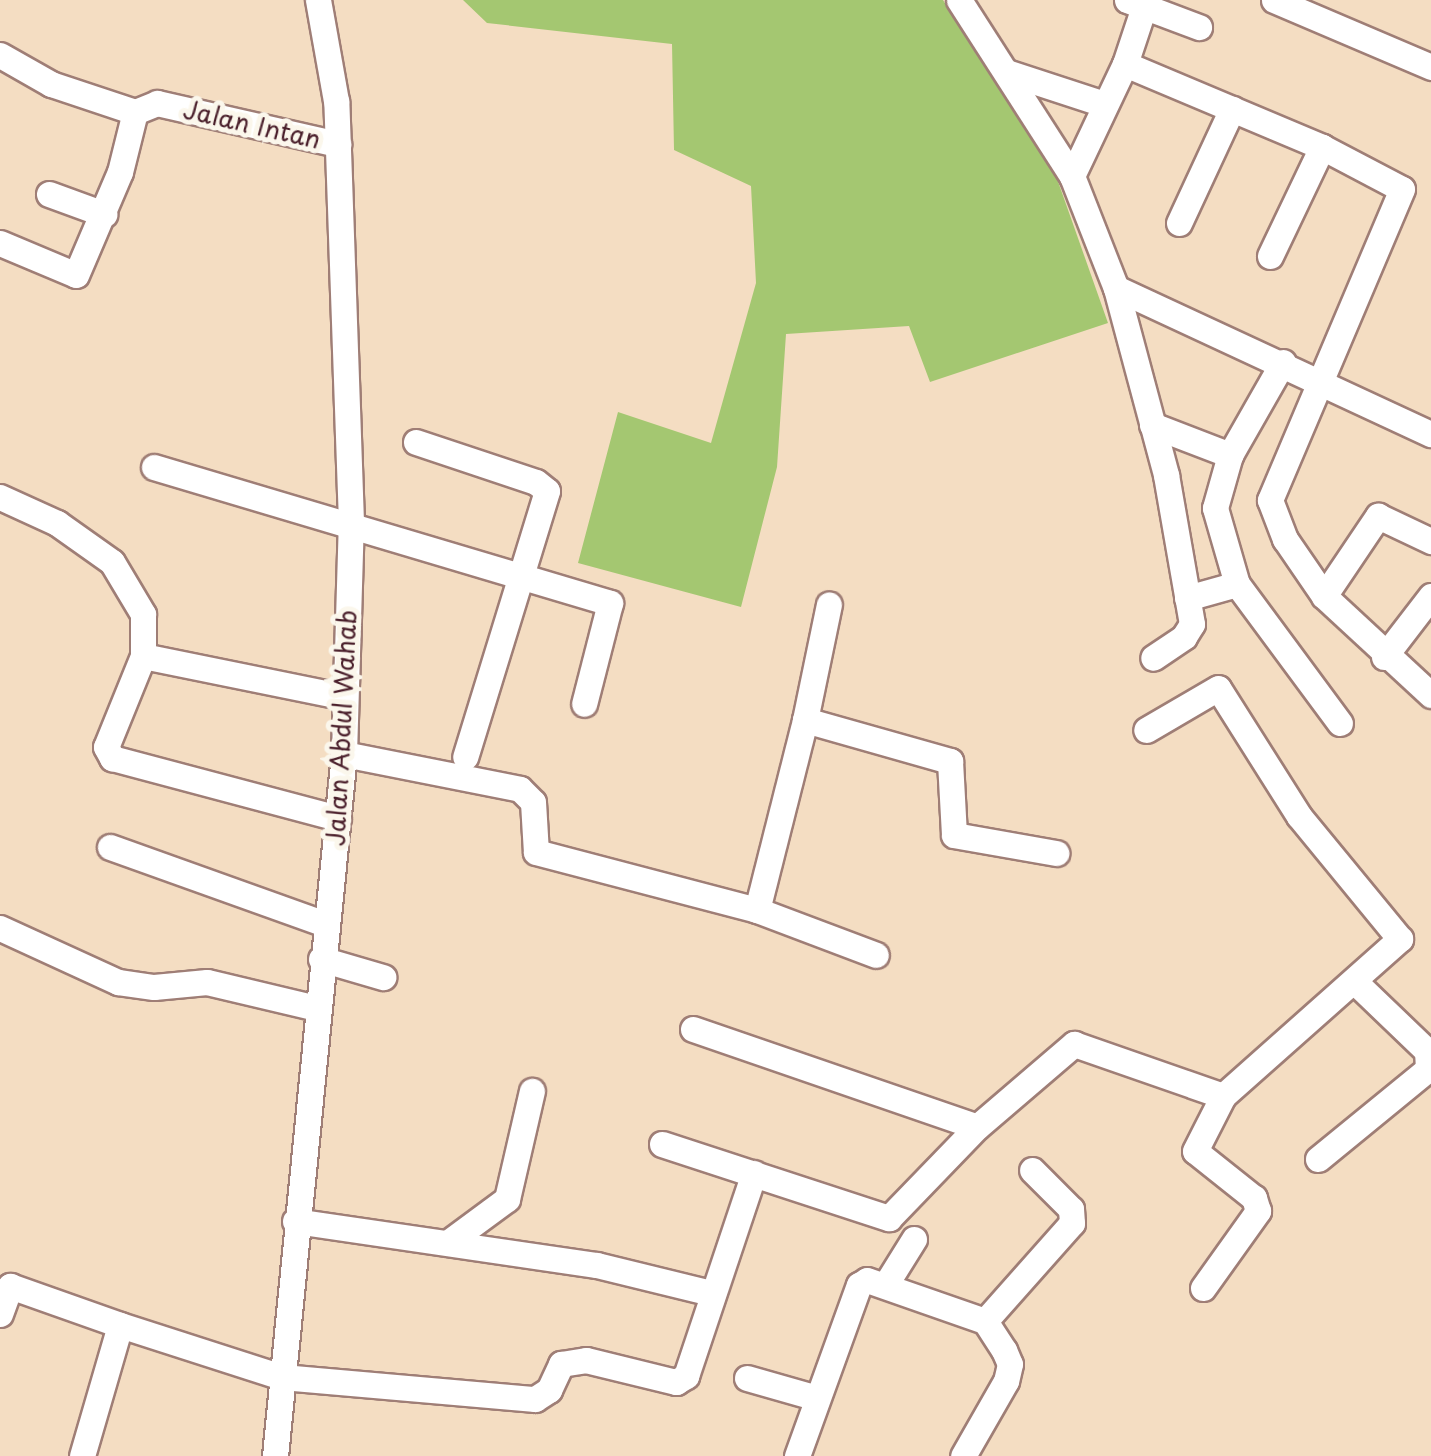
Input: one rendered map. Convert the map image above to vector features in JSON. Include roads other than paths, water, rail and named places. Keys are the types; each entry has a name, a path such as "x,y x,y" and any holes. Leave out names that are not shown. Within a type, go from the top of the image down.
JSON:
{"street":[{"name":"Jalan Abdul Wahab","path":"275,1456 316,1008 344,754 351,522 338,144 318,0"},
{"path":"960,0 1072,176 1116,288 1152,425 1187,598 1188,632 1153,658"},
{"path":"1274,0 1431,67"},
{"path":"1072,176 1125,64 1135,3 1198,27"},
{"name":"Jalan Intan","path":"0,55 51,84 135,112 157,103 338,144"},
{"path":"1125,64 1397,183 1402,196 1270,500 1285,539 1324,596 1384,656 1431,695"},
{"path":"1006,72 1104,104"},
{"path":"1180,223 1232,109"},
{"path":"0,244 76,275 104,214 135,112"},
{"path":"1270,256 1322,147"},
{"path":"49,194 104,214"},
{"path":"1116,288 1284,362 1322,384 1431,434"},
{"path":"1284,362 1230,455 1216,508 1237,584 1340,723"},
{"path":"1152,425 1230,455"},
{"path":"416,442 544,486 547,498 465,757"},
{"path":"154,467 351,522 612,607 584,704"},
{"path":"0,497 57,523 112,562 143,614 143,656 106,747 112,758 338,818"},
{"path":"1324,596 1384,506 1431,541"},
{"path":"1187,598 1237,584"},
{"path":"1384,656 1431,596"},
{"path":"757,910 805,720 829,604"},
{"path":"143,656 345,697"},
{"path":"1146,730 1218,688 1299,816 1400,939 1355,982 1311,1013 1223,1096 1195,1152 1254,1198 1258,1211 1203,1288"},
{"path":"805,720 950,761 954,836 1056,853"},
{"path":"344,754 520,789 533,802 536,852 757,910 876,956"},
{"path":"110,846 326,924"},
{"path":"0,928 118,982 154,987 207,982 316,1008"},
{"path":"321,958 383,977"},
{"path":"1318,1158 1428,1069 1427,1051 1355,982"},
{"path":"693,1029 977,1127"},
{"path":"662,1144 889,1218 977,1127 1074,1044 1223,1096"},
{"path":"450,1242 507,1199 532,1092"},
{"path":"985,1321 1072,1223 1071,1210 1032,1170"},
{"path":"0,1314 5,1284 120,1326 282,1376 535,1399 549,1390 560,1364 586,1360 676,1382 686,1376 754,1173"},
{"path":"296,1221 596,1265 711,1292"},
{"path":"886,1284 914,1238"},
{"path":"797,1456 858,1286 867,1280 985,1321 1010,1364 963,1456"},
{"path":"82,1456 120,1326"},
{"path":"747,1378 817,1398"}]}
